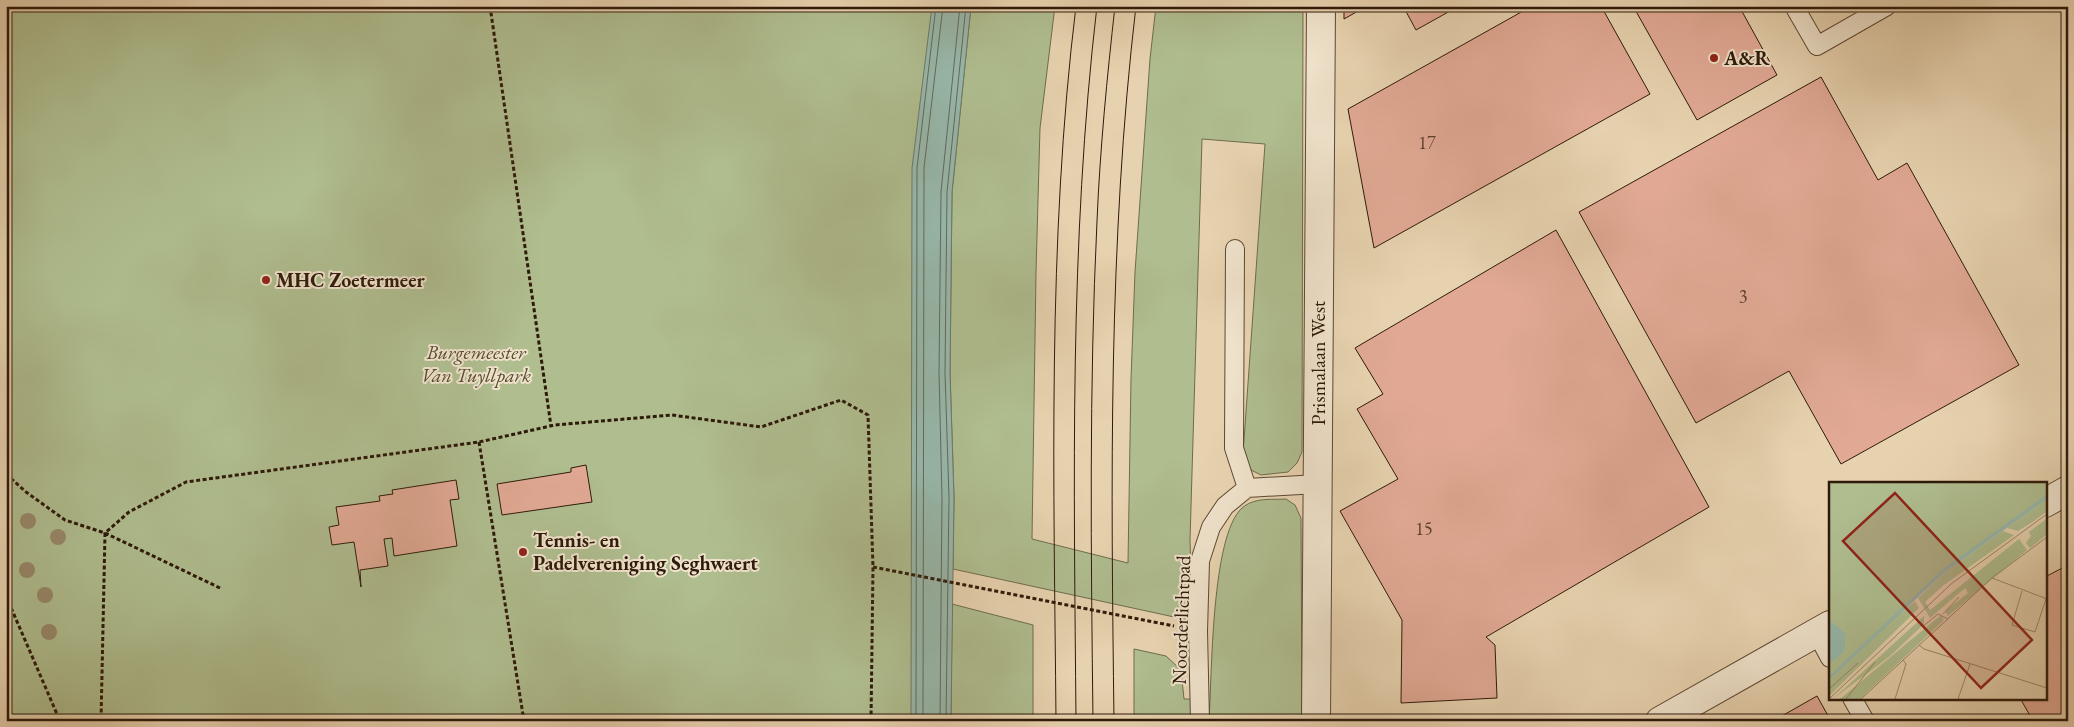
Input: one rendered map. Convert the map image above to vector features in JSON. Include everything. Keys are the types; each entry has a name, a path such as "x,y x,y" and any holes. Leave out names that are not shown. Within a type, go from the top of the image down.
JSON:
{"street":[{"name":"Prismalaan West","path":"1316,721 1321,6"},
{"path":"2046,502 2068,490"},
{"path":"1660,721 1823,629"}],"lane":[{"path":"1794,6 1817,46 1887,6"},
{"path":"1235,249 1234,448 1247,488 1318,484"},
{"name":"Noorderlichtpad","path":"1200,721 1198,631 1200,561 1211,527 1225,506 1247,488"},
{"path":"1823,629 1829,654"},
{"path":"1853,700 1865,721"}],"path":[{"path":"490,6 551,426"},
{"path":"101,721 105,533 129,512 186,482 478,442 556,425 672,415 761,427 841,400 868,415 873,567 871,721"},
{"path":"478,442 524,721"},
{"path":"6,474 26,492 65,520 105,533 220,588"},
{"path":"873,567 1198,631"},
{"path":"6,596 60,721"}],"green space":[{"name":"Burgemeester Van Tuyllpark","path":"6,6 945,6 939,721 6,721"},
{"path":"971,6 1055,6 1040,128 1032,539 1128,563 1135,272 1150,59 1156,6 1303,6 1302,452 1297,463 1288,472 1261,475 1251,470 1243,454 1265,144 1202,139 1190,540 1192,614 1188,620 953,569 954,498 950,373 952,192"},
{"path":"1286,499 1295,505 1301,518 1302,721 1209,721 1215,608 1224,547 1232,523 1247,504 1263,500"},
{"path":"952,604 1033,625 1033,721 951,721"},
{"path":"1134,649 1166,656 1181,670 1184,699 1192,699 1191,721 1134,721"}],"water":[{"path":"932,6 971,6 952,192 950,373 954,498 951,721 911,721 912,168"}],"building":[{"path":"1344,6 1367,6 1344,19"},
{"path":"1403,6 1459,6 1416,30"},
{"path":"1532,6 1601,6 1650,94 1374,248 1348,109"},
{"path":"1633,6 1739,6 1777,75 1697,120"},
{"path":"1821,77 1878,180 1907,163 2019,365 1841,464 1789,371 1696,423 1579,212"},
{"path":"1556,230 1709,507 1486,637 1495,645 1497,698 1401,703 1402,620 1340,511 1398,479 1357,409 1383,394 1355,348"},
{"path":"586,465 592,502 502,515 497,484 571,472 571,468"},
{"path":"456,480 459,499 450,500 457,546 394,556 392,538 384,539 388,566 360,570 361,587 354,542 332,545 329,527 339,525 336,507 380,501 379,496 393,494 392,490"},
{"path":"2068,565 2068,721 2033,721 2021,700 2046,700 2046,576"},
{"path":"1817,696 1831,721 1773,721"}],"tram line":[{"path":"1056,721 1054,453 1056,274 1060,184 1076,6"},
{"path":"1076,721 1075,363 1082,185 1088,95 1097,6"},
{"path":"1093,721 1091,471 1094,284 1102,140 1115,6"},
{"path":"1114,721 1113,363 1120,184 1136,6"}],"place":[{"name":"A&R","path":"1714,58"},
{"name":"MHC Zoetermeer","path":"266,280"},
{"name":"Tennis- en Padelvereniging Seghwaert","path":"523,552"}]}
